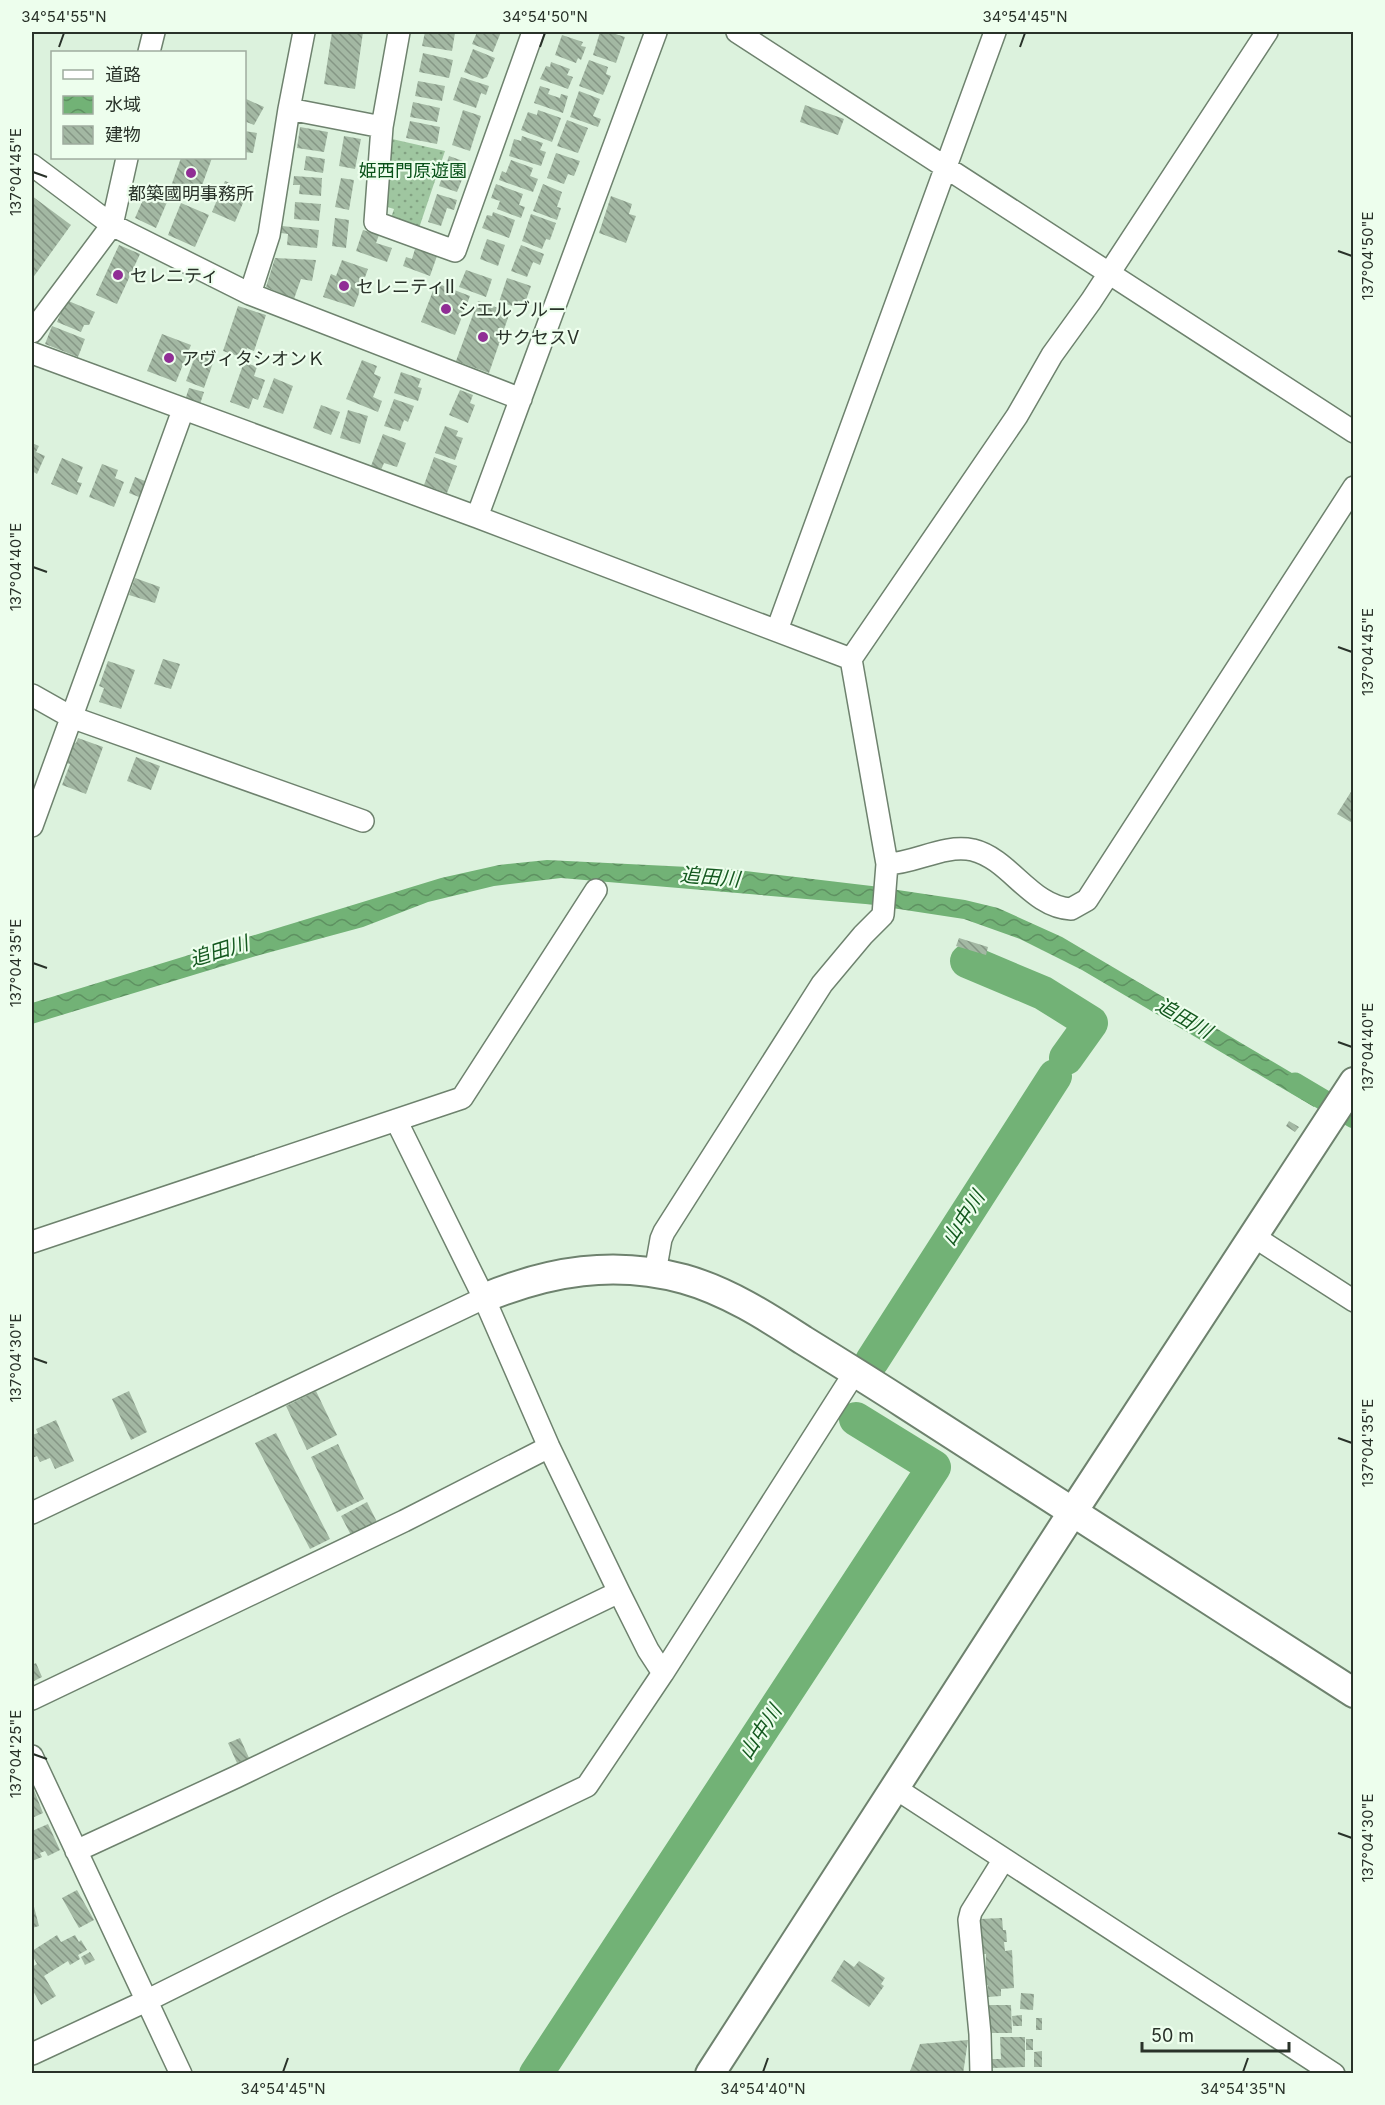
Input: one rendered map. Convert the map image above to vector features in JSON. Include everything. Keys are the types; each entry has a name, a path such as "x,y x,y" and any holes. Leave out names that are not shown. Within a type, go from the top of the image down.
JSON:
{"street":[{"path":"149,51 154,32"},
{"path":"250,294 269,235 304,32"},
{"path":"399,32 382,127 375,222 455,251 533,32"},
{"path":"477,517 656,32"},
{"path":"737,32 1353,432"},
{"path":"777,630 995,32"},
{"path":"655,1273 664,1232 822,984 883,915 886,864 851,659 1017,416 1052,355 1091,301 1267,32"},
{"path":"289,109 382,127"},
{"path":"32,332 112,225 127,159"},
{"path":"32,165 112,225 250,294 521,399"},
{"path":"32,353 477,517 851,659"},
{"path":"32,826 183,410"},
{"path":"886,864 899,863 945,850 969,850 992,860 1055,906 1071,909 1087,900 1353,487"},
{"path":"32,695 71,717 363,821"},
{"path":"32,1242 458,1100 466,1094 596,890"},
{"path":"710,2073 1340,1103"},
{"path":"396,1120 484,1298 549,1447 619,1592 648,1650 663,1673"},
{"path":"1253,1236 1353,1301"},
{"path":"32,1513 517,1284 575,1271 601,1269 655,1273 684,1279 731,1298 785,1328 1074,1510 1353,1693"},
{"path":"32,2054 146,2001 349,1899 587,1786 663,1673 855,1372"},
{"path":"32,1699 404,1521 549,1447"},
{"path":"76,1851 236,1777 619,1592"},
{"path":"32,1756 181,2073"},
{"path":"895,1788 1334,2073"},
{"path":"981,2073 980,2034 969,1920 971,1912 1004,1859"}],"green space":[{"name":"姫西門原遊園","path":"392,139 445,151 419,228 391,218 394,209 384,206"}],"water":[{"path":"547,860 729,869 880,887 877,905 561,878 494,886 428,902 363,927 256,956 32,1024 32,1003 441,878 499,865"},
{"path":"891,889 965,900 998,908 1062,937 1324,1092 1314,1107 1082,970 1020,939 964,919 892,908"}],"building":[{"path":"332,32 363,32 355,89 324,84"},
{"path":"425,32 455,33 452,51 422,46"},
{"path":"477,32 501,32 493,52 472,44"},
{"path":"600,32 625,37 616,63 593,55"},
{"path":"562,35 583,42 581,46 586,47 581,60 578,58 576,63 555,55"},
{"path":"473,49 495,58 487,77 482,79 464,72"},
{"path":"423,53 453,60 449,78 419,72"},
{"path":"589,60 608,67 606,74 611,76 603,95 579,86"},
{"path":"551,62 570,69 567,75 573,77 568,89 540,79 546,66 550,67"},
{"path":"461,77 489,86 486,95 481,93 476,108 453,100"},
{"path":"418,81 445,86 442,101 415,96"},
{"path":"540,86 550,89 548,94 560,98 561,94 568,96 563,113 534,103"},
{"path":"579,91 600,99 593,116 601,119 598,127 570,117"},
{"path":"246,99 264,107 254,125 246,122"},
{"path":"413,102 440,108 437,122 410,117"},
{"path":"805,105 844,119 838,135 800,122"},
{"path":"463,110 481,116 470,151 452,145"},
{"path":"538,110 561,118 552,142 521,130 528,112 537,115"},
{"path":"567,120 588,128 578,153 557,146"},
{"path":"410,121 440,127 437,144 406,138"},
{"path":"300,127 328,132 324,152 297,148"},
{"path":"246,131 257,133 253,153 246,152"},
{"path":"344,136 361,139 355,169 339,166"},
{"path":"522,136 543,143 540,150 546,152 541,166 509,156 514,139 521,141"},
{"path":"556,153 580,161 574,176 568,174 564,184 547,178"},
{"path":"306,156 325,159 323,173 304,170"},
{"path":"449,156 463,161 458,175 463,177 457,192 439,186"},
{"name":"都築國明事務所","path":"181,159 212,159 197,199 170,189"},
{"path":"511,160 533,168 530,176 538,179 533,192 499,180 502,171 506,173"},
{"path":"294,176 322,178 321,196 299,194 300,185 293,185"},
{"path":"341,178 354,180 349,210 335,207"},
{"path":"225,181 248,191 235,222 212,212"},
{"path":"496,184 523,194 519,205 525,207 521,218 497,209 500,201 491,198"},
{"path":"543,184 562,192 557,207 561,208 557,220 533,211"},
{"path":"149,186 170,195 156,228 135,218"},
{"path":"437,194 457,200 454,210 447,208 441,226 428,222"},
{"path":"32,196 71,225 32,279"},
{"path":"611,196 632,204 629,214 636,216 626,243 599,233"},
{"path":"295,202 321,204 319,221 294,219"},
{"path":"181,203 209,215 195,247 168,235"},
{"path":"493,212 515,220 509,238 482,228 487,215 492,216"},
{"path":"531,214 556,223 550,240 546,239 542,249 522,241"},
{"path":"335,218 349,220 346,248 332,246"},
{"path":"282,226 319,230 317,248 287,245 288,234 281,233"},
{"path":"363,230 379,235 376,243 392,248 387,262 356,251"},
{"path":"487,239 505,245 498,266 480,259"},
{"name":"セレニティ","path":"119,245 140,254 117,304 96,295"},
{"path":"521,245 544,254 540,265 533,262 527,277 511,271"},
{"path":"415,249 437,256 430,276 403,266 406,257 412,259"},
{"path":"275,258 316,260 312,281 301,279 294,299 266,287"},
{"name":"セレニティⅡ","path":"342,260 368,269 354,307 323,297 331,274 336,276"},
{"path":"466,270 492,279 486,297 459,287"},
{"path":"507,278 531,286 525,303 518,301 516,307 499,302"},
{"name":"シエルブルー","path":"436,283 470,296 455,335 421,322"},
{"path":"66,300 95,312 89,325 84,325 81,332 57,322"},
{"name":"サクセスⅤ","path":"478,301 510,312 489,373 456,361"},
{"path":"238,306 266,315 254,351 247,348 244,358 223,351"},
{"path":"52,326 85,339 78,357 45,344"},
{"name":"アヴィタシオンＫ","path":"162,334 191,345 176,382 147,371"},
{"path":"196,354 214,360 204,388 186,381"},
{"path":"362,360 377,366 374,374 381,377 373,397 382,401 378,412 346,399"},
{"path":"244,362 257,367 254,376 265,380 258,400 253,398 249,409 230,402"},
{"path":"401,372 421,379 418,387 422,388 418,401 394,393"},
{"path":"274,378 293,386 283,414 263,407"},
{"path":"189,388 204,392 200,404 185,400"},
{"path":"460,390 473,395 470,403 475,405 468,423 449,415"},
{"path":"394,399 414,406 408,422 404,420 400,431 384,426"},
{"path":"321,405 340,412 331,435 313,428"},
{"path":"348,410 368,416 360,444 340,438"},
{"path":"445,426 458,431 456,436 463,438 455,460 435,453"},
{"path":"383,434 406,443 397,467 384,463 381,470 371,466"},
{"path":"32,443 39,446 36,452 45,456 37,474 32,471"},
{"path":"434,457 457,466 447,493 424,485"},
{"path":"62,458 83,467 77,482 82,483 77,495 51,484"},
{"path":"102,464 118,470 115,478 124,482 114,507 89,497"},
{"path":"135,477 150,483 144,499 129,493"},
{"path":"135,578 160,587 155,603 129,595"},
{"path":"163,659 180,664 171,689 154,684"},
{"path":"108,661 135,670 121,709 99,702 104,688 99,686"},
{"path":"78,738 103,747 86,794 62,785 70,764 62,762 70,741 76,743"},
{"path":"136,757 160,766 151,790 127,781"},
{"path":"1354,787 1354,824 1337,814"},
{"path":"959,938 988,947 986,955 956,946"},
{"path":"1289,1121 1299,1127 1295,1132 1286,1126"},
{"path":"129,1391 147,1432 131,1440 112,1399"},
{"path":"316,1391 337,1435 307,1450 286,1406"},
{"path":"56,1420 74,1461 55,1469 50,1458 40,1462 37,1456 32,1458 32,1435 38,1433 36,1429"},
{"path":"276,1433 330,1539 310,1549 255,1443"},
{"path":"338,1444 364,1499 337,1512 311,1457"},
{"path":"367,1502 377,1522 351,1535 341,1516"},
{"path":"36,1663 42,1677 32,1682 32,1665"},
{"path":"240,1738 249,1758 237,1763 228,1743"},
{"path":"32,1785 43,1813 32,1818"},
{"path":"48,1824 60,1850 48,1856 45,1851 40,1853 42,1857 32,1861 32,1831"},
{"path":"77,1890 94,1920 79,1928 62,1898"},
{"path":"32,1904 39,1926 32,1928"},
{"path":"1002,1918 1003,1930 1006,1930 1005,1951 1012,1950 1014,1988 1001,1989 1001,1996 988,1997 988,1985 985,1985 986,1954 982,1954 980,1919"},
{"path":"57,1935 61,1942 75,1935 87,1950 78,1955 80,1959 70,1965 68,1961 44,1976 56,1996 41,2005 32,1989 32,1967 37,1964 32,1951"},
{"path":"90,1952 95,1960 85,1965 81,1957"},
{"path":"844,1960 854,1967 859,1961 885,1978 881,1984 884,1986 869,2007 831,1981"},
{"path":"1021,1993 1034,1994 1033,2010 1020,2009"},
{"path":"986,2005 1011,2005 1012,2033 986,2033"},
{"path":"1022,2015 1022,2026 1013,2026 1012,2016"},
{"path":"1036,2018 1042,2018 1042,2030 1036,2030"},
{"path":"1000,2037 1025,2037 1025,2067 992,2068 991,2059 1001,2059"},
{"path":"1026,2039 1033,2039 1033,2050 1026,2050"},
{"path":"968,2040 963,2074 909,2074 920,2044"},
{"path":"1042,2051 1042,2067 1034,2067 1034,2052"}],"waterway":[{"name":"山中川","path":"967,961 1043,993 1091,1023 1066,1058"},
{"name":"山中川","path":"872,1361 1055,1076"},
{"name":"追田川","path":"1295,1083 1354,1118"},
{"name":"山中川","path":"536,2074 934,1467 856,1419"}],"place":[{"name":"都築國明事務所","path":"191,173"},
{"name":"セレニティ","path":"118,275"},
{"name":"セレニティⅡ","path":"344,286"},
{"name":"シエルブルー","path":"446,309"},
{"name":"サクセスⅤ","path":"483,337"},
{"name":"アヴィタシオンＫ","path":"169,358"}]}
